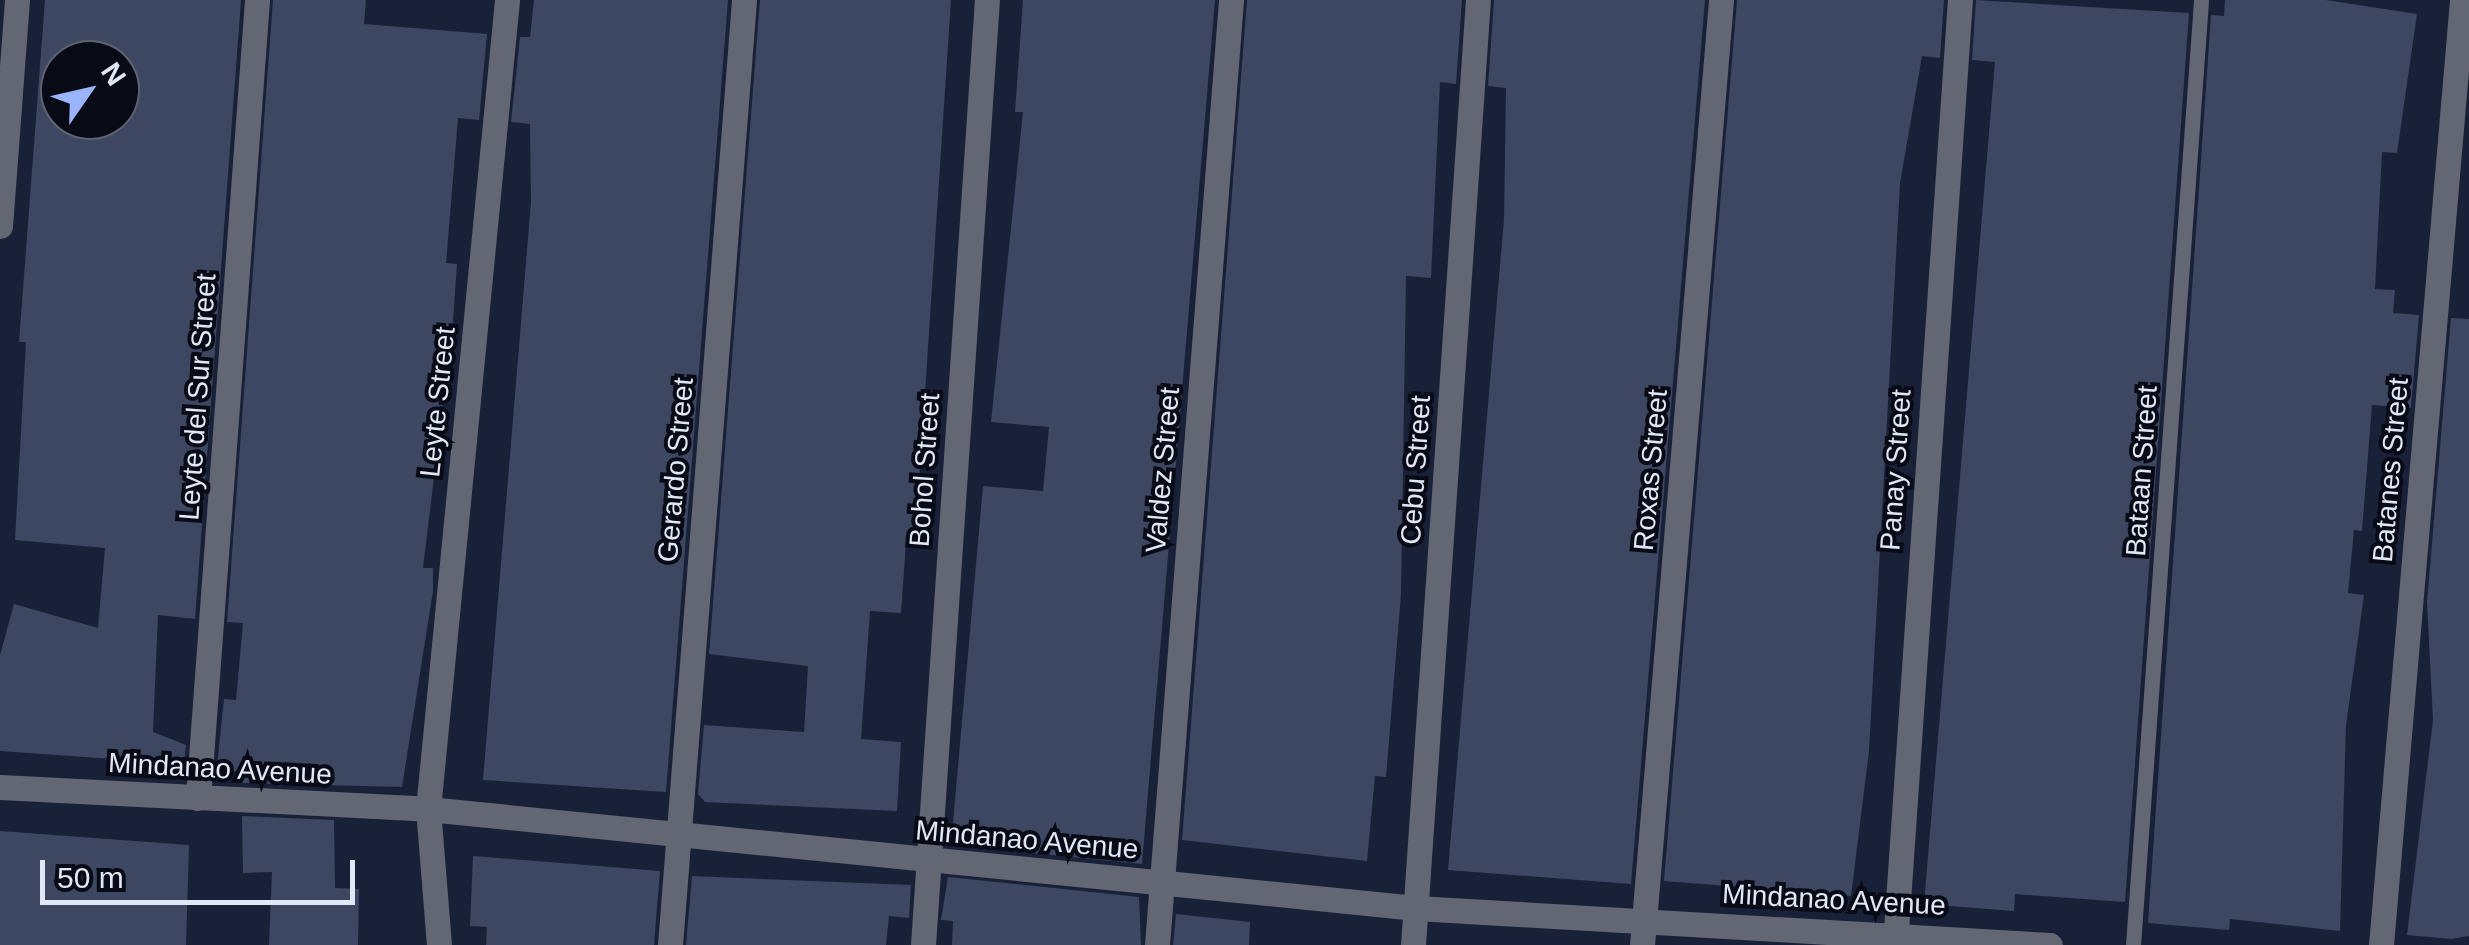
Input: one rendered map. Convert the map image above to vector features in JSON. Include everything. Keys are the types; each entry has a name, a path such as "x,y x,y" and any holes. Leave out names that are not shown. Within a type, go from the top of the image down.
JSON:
{"street":[{"path":"0,226 18,0"},
{"name":"Leyte del Sur Street","path":"198,798 257,0"},
{"name":"Leyte Street","path":"439,945 428,810 507,0"},
{"name":"Gerardo Street","path":"670,945 744,0"},
{"name":"Bohol Street","path":"924,945 988,0"},
{"name":"Valdez Street","path":"1157,945 1231,0"},
{"name":"Cebu Street","path":"1413,945 1478,0"},
{"name":"Roxas Street","path":"1643,932 1722,0"},
{"name":"Panay Street","path":"1896,938 1960,0"},
{"name":"Batanes Street","path":"2381,945 2462,0"},
{"name":"Mindanao Avenue","path":"0,786 428,810 928,862 1160,880 1643,932 2050,945"}],"lane":[{"name":"Bataan Street","path":"2132,945 2201,0"}],"building":[{"path":"45,0 241,0 195,619 158,615 153,732 186,745 184,764 0,751 0,655 14,604 98,628 105,548 15,540 26,342 19,342 40,66 40,140 140,140 140,40 42,40"},
{"path":"273,0 366,0 364,24 487,34 479,120 458,118 446,263 457,264 453,320 423,568 433,568 433,591 402,787 242,783 242,773 217,766 224,699 236,700 243,623 227,622"},
{"path":"534,0 728,0 666,792 483,780 531,202 530,124 511,122 520,37 530,37"},
{"path":"760,0 951,0 915,544 906,543 901,613 870,611 861,739 901,742 897,811 705,802 698,794 704,725 804,732 808,666 709,654"},
{"path":"1023,0 1215,0 1142,864 951,845 983,486 1043,491 1049,427 991,422 1023,112 1015,112"},
{"path":"1247,0 1462,0 1456,84 1440,82 1431,278 1406,276 1401,594 1386,777 1375,776 1367,861 1182,840"},
{"path":"1494,0 1705,0 1631,884 1448,870 1504,219 1506,88 1488,86"},
{"path":"1737,0 1944,0 1940,58 1922,56 1900,183 1869,751 1851,896 1664,881"},
{"path":"1976,0 2189,13 2125,902 2015,894 2014,911 1924,904 1995,62 1972,60"},
{"path":"2225,0 2326,0 2417,14 2397,153 2382,152 2375,289 2395,290 2393,313 2419,315 2411,408 2372,405 2362,531 2354,530 2348,593 2364,595 2346,725 2340,931 2230,919 2229,930 2148,923 2211,15 2224,16"},
{"path":"2451,318 2469,319 2469,936 2451,939 2407,935 2433,720 2427,602"},
{"path":"242,816 334,820 335,888 359,889 358,945 269,945 272,872 243,873"},
{"path":"0,831 189,845 186,945 0,945"},
{"path":"473,856 660,871 654,945 486,945 487,927 470,926"},
{"path":"692,876 911,885 909,918 889,916 886,945 686,945"},
{"path":"948,877 1139,897 1141,945 952,945 953,921 941,920"},
{"path":"1176,914 1250,922 1249,945 1173,945"}]}
